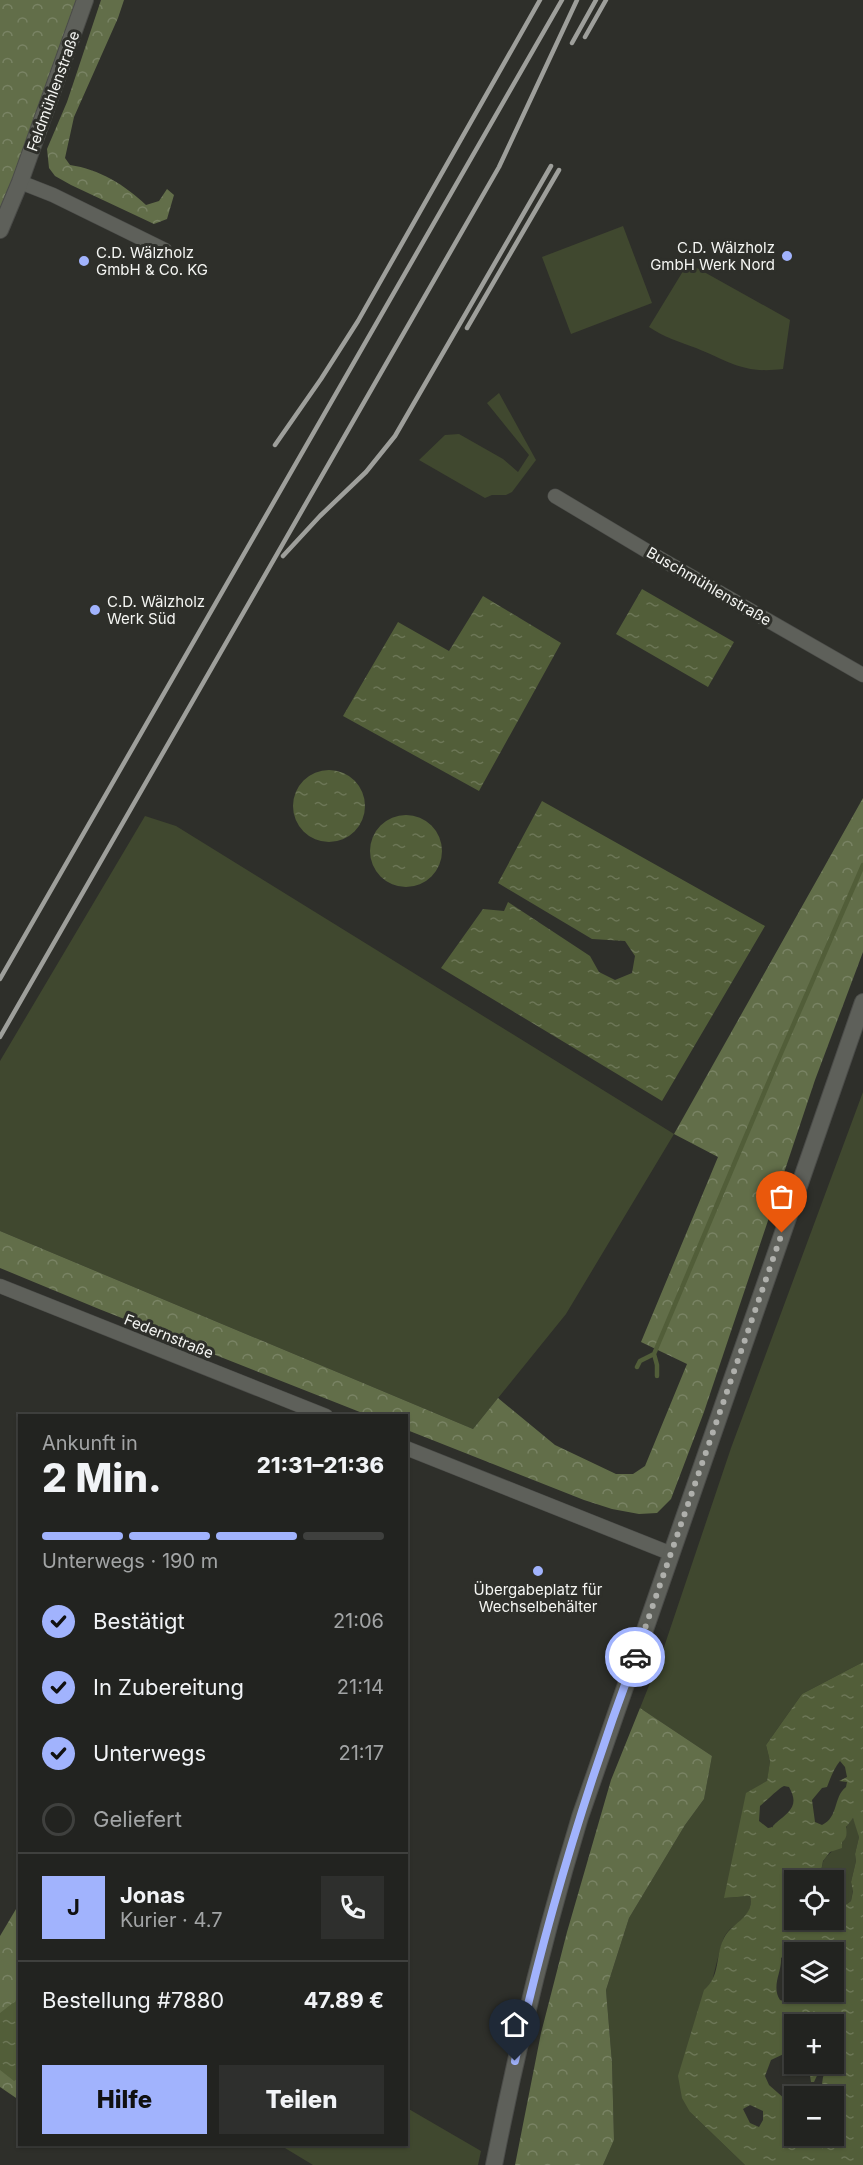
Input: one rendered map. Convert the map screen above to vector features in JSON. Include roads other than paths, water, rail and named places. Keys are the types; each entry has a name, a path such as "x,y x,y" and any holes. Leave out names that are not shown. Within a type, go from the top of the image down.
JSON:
{"street":[{"name":"Feldmühlenstraße","path":"0,230 21,182 85,0"},
{"path":"21,182 53,195 165,250"},
{"name":"Buschmühlenstraße","path":"555,496 863,675"},
{"path":"494,2165 550,1915 580,1818 863,1002"},
{"name":"Federnstraße","path":"0,1286 321,1414"},
{"path":"408,1449 672,1554"}],"water":[{"path":"642,589 734,642 708,687 616,634"},
{"path":"483,596 561,643 479,791 343,716 398,622 449,651"},
{"path":"336,770 355,780 363,792 365,806 363,820 355,832 343,840 322,842 303,832 295,820 293,799 303,780 315,772"},
{"path":"542,801 765,926 662,1101 441,968 483,909 504,911 508,902 590,956 599,972 615,980 632,973 635,956 625,941 592,939 498,883"},
{"path":"406,815 426,821 436,831 442,851 436,871 426,881 406,887 386,881 376,871 370,851 376,831 386,821"},
{"path":"863,1662 863,2165 745,2165 690,2112 682,2098 678,2076 704,1990 713,1978 724,1938 746,1914 751,1903 750,1896 724,1898 746,1793 767,1781 770,1761 766,1745 802,1694","holes":["840,1761 845,1767 847,1777 839,1781 847,1782 846,1787 839,1796 831,1817 822,1825 815,1822 812,1800 822,1788 827,1787","784,1786 789,1787 792,1794 792,1808 773,1827 768,1828 759,1821 760,1806","784,2014 844,2014 844,2074 824,2074 822,2086 844,2086 844,2146 784,2146 784,2098 769,2085 765,2076 771,2060 784,2054","750,2105 763,2111 763,2120 759,2127 750,2123 743,2109"]},
{"path":"18,1999 18,2079 14,2081 0,2070 0,2013"},
{"path":"818,2074 814,2082 811,2082 810,2076"}],"waterway":[{"path":"657,1376 654,1354 863,865"},
{"path":"637,1367 640,1361 654,1354"}],"railway":[{"path":"275,445 358,321 540,0"},
{"path":"0,979 562,0"},
{"path":"0,1037 499,167 577,0"},
{"path":"572,43 596,0"},
{"path":"585,37 606,0"},
{"path":"283,556 366,472 395,436 551,166"},
{"path":"467,328 559,170"}],"place":[{"name":"C.D. Wälzholz GmbH Werk Nord","path":"787,256"},
{"name":"C.D. Wälzholz GmbH & Co. KG","path":"84,261"},
{"name":"C.D. Wälzholz Werk Süd","path":"95,610"},
{"name":"Übergabeplatz für Wechselbehälter","path":"538,1571"}]}
